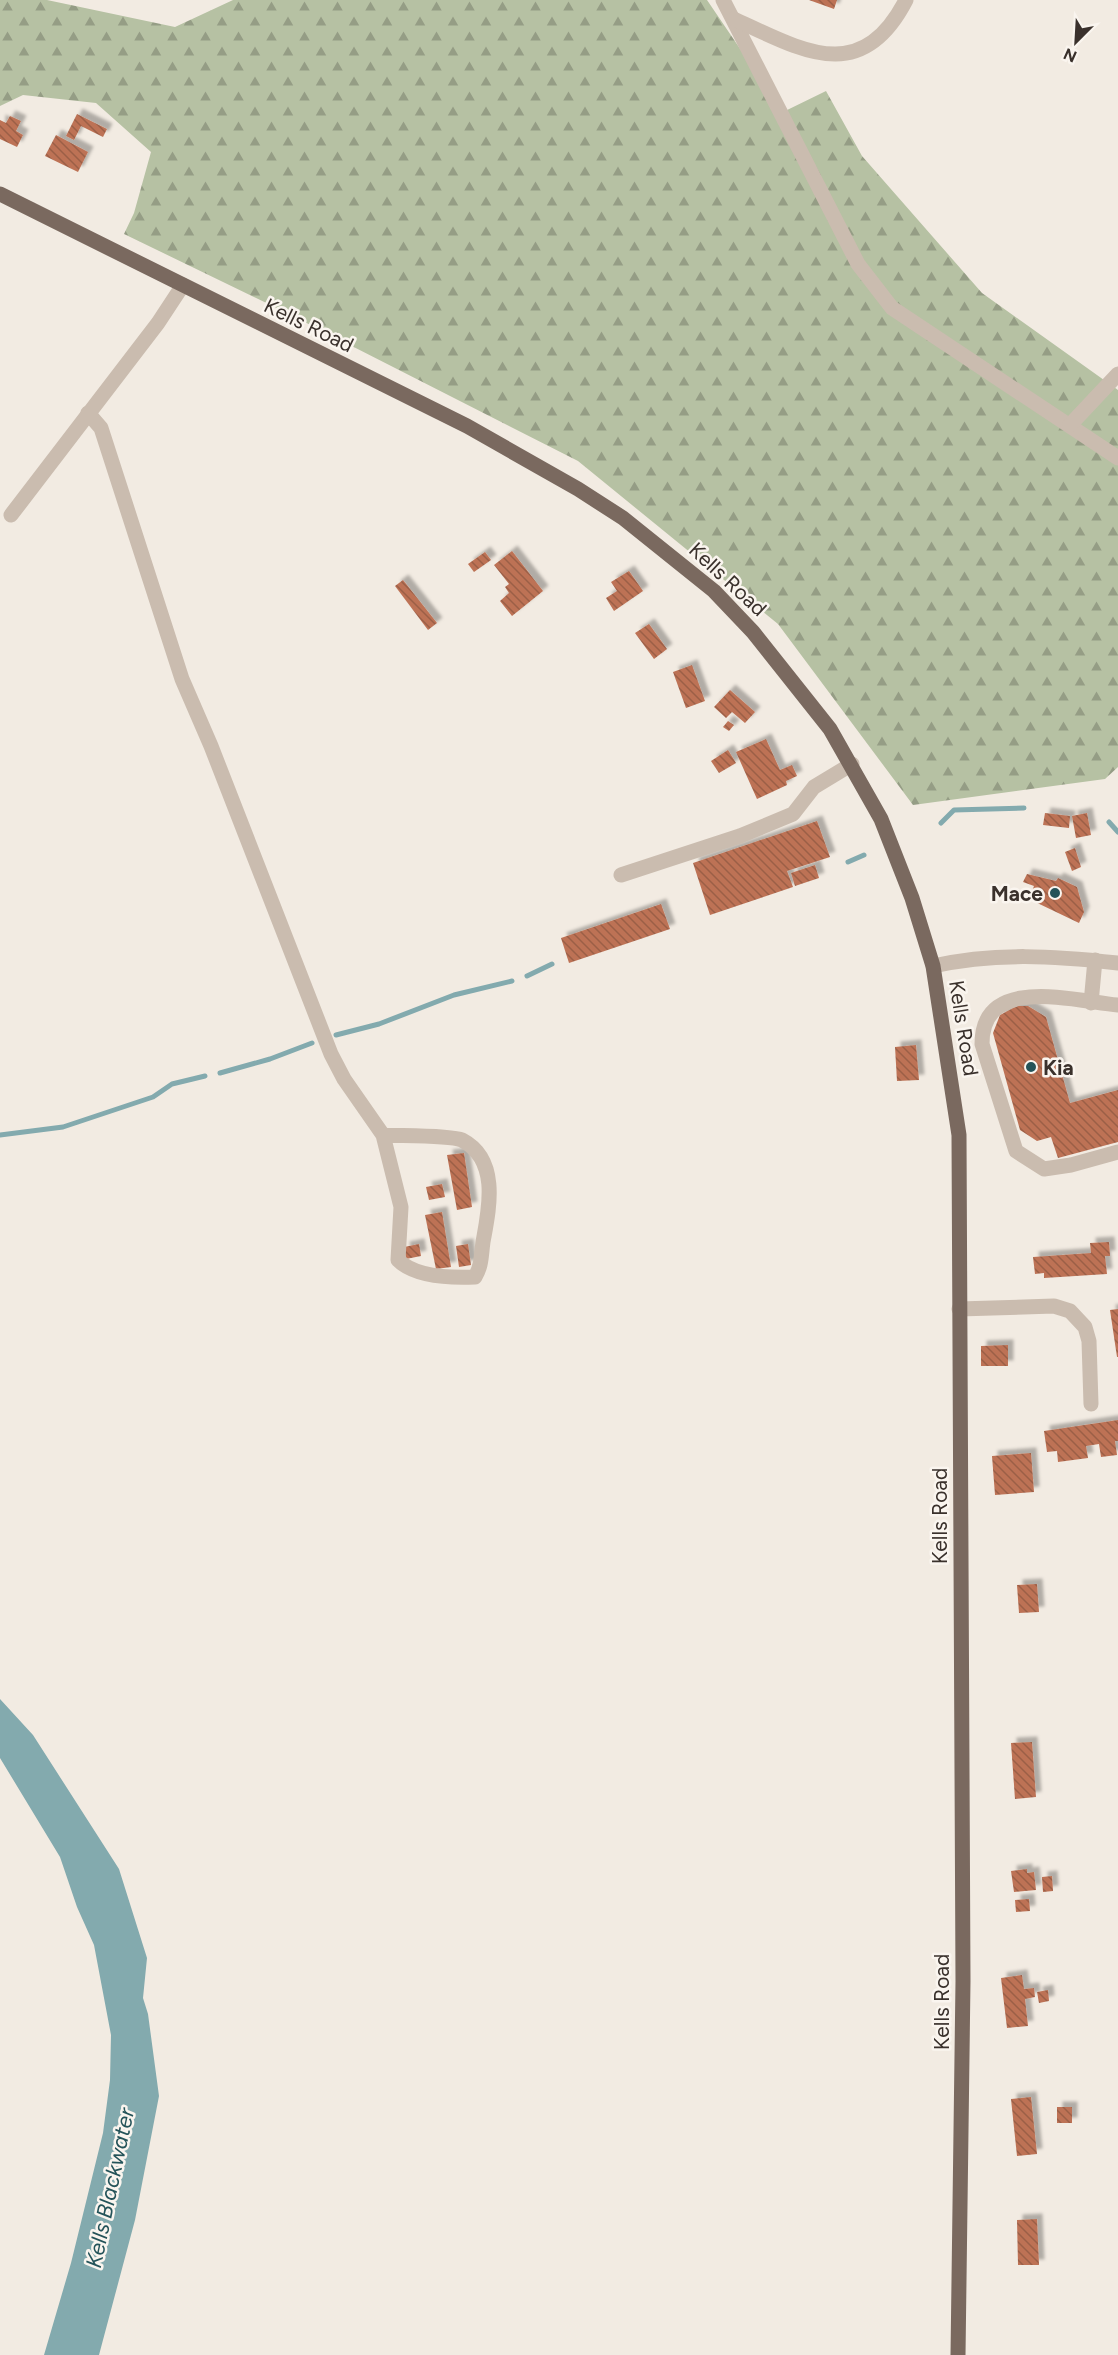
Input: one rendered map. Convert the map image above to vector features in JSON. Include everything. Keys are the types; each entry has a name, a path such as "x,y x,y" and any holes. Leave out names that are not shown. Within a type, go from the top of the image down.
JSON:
{"main road":[{"name":"Kells Road","path":"0,194 467,426 578,489 623,518 714,591 753,632 823,719 852,764 882,819 912,898 933,966 958,1135 963,1981 958,2355"}],"street":[{"path":"723,0 858,264 892,308 1118,458"},
{"path":"734,19 803,51 840,56 868,46 898,15 906,0"},
{"path":"11,515 158,323 183,285"},
{"path":"1070,425 1118,374"},
{"path":"88,413 101,428 182,679 211,746 331,1054 344,1079 383,1135 401,1208 398,1260 405,1267 416,1271 460,1278 475,1277 482,1266 483,1244 490,1208 489,1180 478,1154 461,1140 383,1135"},
{"path":"621,875 740,836 793,814 814,787 852,764"},
{"path":"933,966 990,956 1118,963"},
{"path":"1091,1003 1095,960"},
{"path":"1118,1005 1035,996 1004,1002 989,1013 982,1028 982,1044 1016,1151 1028,1161 1044,1169 1071,1165 1118,1152"},
{"path":"959,1309 1054,1306 1070,1311 1084,1327 1089,1341 1091,1404"}],"green space":[{"path":"0,0 47,0 175,27 233,0 707,0 783,112 826,91 862,156 982,293 1118,390 1118,767 1105,779 913,805 778,624 578,461 283,311 124,234 134,213 151,152 96,103 23,95 0,106"}],"water":[{"name":"Kells Blackwater","path":"0,1699 33,1735 119,1869 147,1958 143,1998 148,2014 159,2096 135,2220 99,2355 44,2355 71,2263 103,2133 110,2080 111,2035 94,1945 77,1907 60,1857 0,1758"}],"building":[{"path":"809,0 837,0 834,9"},
{"path":"77,114 107,129 103,137 81,126 74,140 66,136"},
{"path":"10,116 21,121 16,131 23,135 17,147 0,139 0,120 6,123"},
{"path":"56,135 88,152 78,172 45,156"},
{"path":"512,551 543,591 512,616 500,601 509,593 505,587 509,584 494,565"},
{"path":"485,552 491,560 474,572 468,564"},
{"path":"629,571 643,591 614,611 606,598 617,591 611,582"},
{"path":"403,580 437,623 428,630 395,586"},
{"path":"649,624 667,649 654,659 635,633"},
{"path":"692,665 705,701 686,708 673,672"},
{"path":"730,690 755,712 745,723 732,712 726,718 714,707"},
{"path":"728,721 734,725 729,731 723,727"},
{"path":"766,739 780,770 792,765 797,776 786,781 787,785 757,799 736,752"},
{"path":"728,750 736,763 719,773 711,761"},
{"path":"1045,813 1070,816 1069,828 1043,825"},
{"path":"1087,813 1091,835 1076,838 1072,816"},
{"path":"817,821 830,857 787,871 793,887 710,915 693,863"},
{"path":"1075,848 1081,867 1072,871 1065,852"},
{"path":"815,865 819,878 795,886 791,873"},
{"name":"Mace","path":"1027,874 1056,881 1058,878 1077,887 1084,912 1079,923 1029,899 1034,886 1023,882"},
{"path":"661,904 670,929 569,963 561,938"},
{"name":"Kia","path":"1017,1006 1028,1006 1046,1017 1070,1103 1118,1090 1118,1142 1058,1158 1051,1137 1037,1141 1020,1130 993,1033 1000,1015"},
{"path":"916,1045 919,1080 897,1081 895,1047"},
{"path":"464,1153 472,1207 457,1210 447,1155"},
{"path":"442,1184 445,1197 429,1200 426,1187"},
{"path":"442,1212 451,1267 436,1269 425,1215"},
{"path":"1109,1242 1110,1256 1105,1256 1107,1274 1044,1278 1044,1273 1035,1274 1033,1257 1091,1253 1090,1243"},
{"path":"419,1244 421,1256 406,1259 404,1247"},
{"path":"468,1244 471,1265 459,1267 456,1246"},
{"path":"1118,1309 1118,1357 1117,1357 1110,1310"},
{"path":"1008,1345 1008,1366 981,1366 981,1346"},
{"path":"1118,1420 1118,1441 1115,1441 1117,1455 1101,1457 1099,1444 1086,1446 1088,1458 1058,1462 1057,1451 1047,1452 1044,1431"},
{"path":"1031,1453 1034,1492 995,1495 992,1456"},
{"path":"1037,1584 1039,1612 1019,1613 1017,1585"},
{"path":"1032,1742 1036,1797 1015,1799 1011,1743"},
{"path":"1027,1869 1027,1873 1034,1872 1036,1890 1014,1892 1011,1871"},
{"path":"1052,1876 1053,1891 1043,1892 1042,1877"},
{"path":"1029,1899 1030,1911 1016,1912 1015,1900"},
{"path":"1022,1975 1024,1989 1034,1988 1035,1997 1025,1999 1028,2026 1007,2028 1001,1978"},
{"path":"1048,1990 1049,2001 1039,2003 1037,1992"},
{"path":"1031,2097 1037,2154 1017,2156 1011,2099"},
{"path":"1057,2107 1072,2107 1072,2123 1057,2123"},
{"path":"1037,2219 1039,2265 1018,2265 1017,2220"}],"waterway":[{"path":"941,823 954,810 1024,808"},
{"path":"1109,822 1118,832"},
{"path":"848,862 864,855"},
{"path":"527,976 552,964"},
{"path":"336,1035 379,1024 454,995 512,981"},
{"path":"220,1073 270,1059 312,1043"},
{"path":"0,1135 63,1127 153,1097 172,1084 205,1076"}],"place":[{"name":"Mace","path":"1055,893"},
{"name":"Kia","path":"1031,1067"}]}
